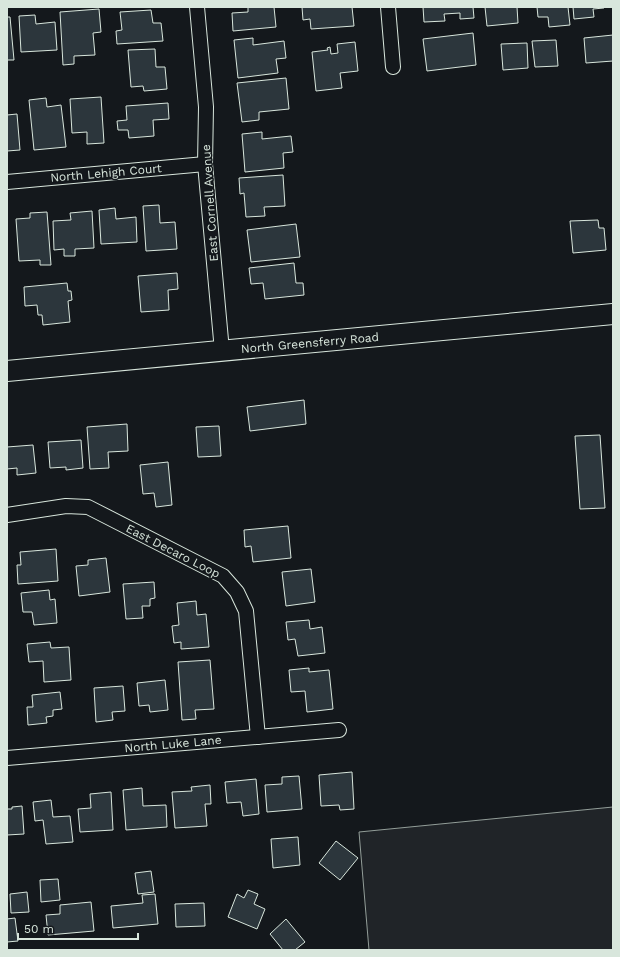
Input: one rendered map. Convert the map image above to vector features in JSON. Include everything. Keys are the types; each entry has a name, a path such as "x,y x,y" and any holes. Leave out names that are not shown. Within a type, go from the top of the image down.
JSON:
{"main road":[{"name":"North Greensferry Road","path":"7,371 613,314"}],"street":[{"name":"East Cornell Avenue","path":"197,7 206,107 205,164 222,351"},
{"path":"388,7 393,67"},
{"name":"North Lehigh Court","path":"7,182 205,164"},
{"name":"East Decaro Loop","path":"7,515 66,506 88,507 223,576 237,592 246,611 258,737"},
{"name":"North Luke Lane","path":"7,758 338,730"}],"shaded area":[{"path":"613,807 613,950 369,950 359,832"}],"building":[{"path":"248,7 274,7 276,27 233,31 232,13 248,12"},
{"path":"302,7 352,7 354,26 311,29 310,19 303,20"},
{"path":"423,7 473,7 474,18 460,19 460,13 444,14 445,21 424,22"},
{"path":"485,7 517,7 518,23 487,26"},
{"path":"537,7 568,7 570,25 549,27 548,17 538,17"},
{"path":"573,7 604,8 593,9 594,17 574,19"},
{"path":"99,9 101,32 93,33 95,55 74,56 74,64 63,65 60,12"},
{"path":"151,10 153,23 161,23 163,41 117,44 116,31 122,30 120,12"},
{"path":"35,15 36,24 55,22 57,50 21,52 19,16"},
{"path":"7,17 10,17 14,60 7,60"},
{"path":"473,33 476,65 427,71 423,39"},
{"path":"613,35 613,61 586,63 584,38"},
{"path":"253,38 253,45 284,41 286,58 276,59 278,73 238,78 234,40"},
{"path":"556,40 558,66 535,67 532,41"},
{"path":"355,42 358,71 340,73 342,88 316,91 312,52 328,50 327,48 330,47 331,54 338,53 337,44"},
{"path":"527,43 528,68 503,70 501,44"},
{"path":"155,49 156,67 165,67 167,89 144,91 143,86 131,87 128,50"},
{"path":"286,78 289,109 259,112 259,120 242,122 237,83"},
{"path":"101,97 104,143 87,144 87,132 72,133 70,99"},
{"path":"46,98 47,107 61,105 66,147 34,150 29,100"},
{"path":"168,103 169,119 153,120 154,136 129,138 128,130 118,130 117,121 127,120 126,106"},
{"path":"17,114 20,150 7,151 7,115"},
{"path":"262,132 262,139 291,136 293,152 283,153 284,168 245,172 242,134"},
{"path":"283,175 285,206 264,207 265,216 246,217 244,193 240,194 239,178"},
{"path":"159,205 160,223 175,222 177,249 146,251 143,206"},
{"path":"115,208 116,219 136,217 137,242 101,244 99,210"},
{"path":"92,211 94,248 75,249 75,256 64,256 64,249 54,250 53,221 71,220 70,213"},
{"path":"47,212 51,265 40,265 40,260 19,261 16,219 30,218 30,213"},
{"path":"598,220 599,228 604,228 606,250 573,253 570,221"},
{"path":"296,224 300,257 251,262 247,230"},
{"path":"294,263 296,283 303,283 304,295 265,299 263,283 251,284 249,268"},
{"path":"177,273 178,289 168,290 169,310 141,312 138,276"},
{"path":"67,283 68,291 71,291 72,300 68,301 70,322 43,325 42,315 38,315 37,305 25,306 24,287"},
{"path":"304,400 306,424 250,431 247,407"},
{"path":"127,424 128,451 108,452 109,468 90,469 87,427"},
{"path":"219,426 221,456 198,457 196,427"},
{"path":"600,435 605,508 580,509 575,436"},
{"path":"81,440 83,468 66,470 66,467 50,468 48,442"},
{"path":"33,445 36,473 17,475 17,468 7,469 7,447"},
{"path":"168,462 172,505 156,507 154,493 143,494 140,465"},
{"path":"288,526 291,558 253,562 251,546 245,547 244,530"},
{"path":"56,549 58,581 18,584 17,565 21,565 20,552"},
{"path":"106,558 110,592 79,596 76,566 88,565 88,560"},
{"path":"311,569 315,602 286,606 282,572"},
{"path":"154,582 155,598 150,599 150,606 142,606 143,618 126,619 123,584"},
{"path":"49,590 50,600 55,599 57,623 34,625 32,612 23,612 21,593"},
{"path":"196,601 197,615 206,614 209,647 181,649 181,642 174,643 172,626 179,625 177,603"},
{"path":"309,620 310,629 322,627 325,653 298,656 295,639 288,640 286,622"},
{"path":"50,642 51,648 69,647 71,680 44,682 43,661 29,662 27,644"},
{"path":"210,660 214,709 195,710 196,719 182,720 178,662"},
{"path":"309,668 309,672 329,670 333,709 307,712 305,691 291,692 289,670"},
{"path":"165,680 168,710 150,712 149,705 139,706 137,683"},
{"path":"123,686 125,711 112,712 113,720 96,722 94,688"},
{"path":"60,692 62,709 53,710 53,716 46,717 47,723 28,725 27,707 33,707 32,695"},
{"path":"352,772 354,809 340,810 339,805 321,806 319,775"},
{"path":"299,776 302,809 267,812 265,785 282,784 282,777"},
{"path":"256,779 259,814 243,816 241,802 227,803 225,782"},
{"path":"210,785 211,804 205,804 207,826 175,828 172,792 192,791 191,787"},
{"path":"142,788 143,806 166,805 167,827 126,830 123,790"},
{"path":"111,792 113,830 80,832 78,809 91,808 90,794"},
{"path":"51,800 53,817 70,816 73,842 46,844 43,820 35,821 33,802"},
{"path":"22,806 24,834 7,835 7,809"},
{"path":"298,837 300,865 273,868 271,839"},
{"path":"336,841 358,858 340,880 319,863"},
{"path":"151,871 154,892 138,894 135,873"},
{"path":"58,879 60,900 41,902 40,880"},
{"path":"248,890 258,894 254,904 265,909 257,929 228,917 237,894 244,898"},
{"path":"27,892 29,912 11,913 10,894"},
{"path":"155,894 158,924 113,928 111,906 143,903 142,895"},
{"path":"91,902 94,931 48,935 46,915 60,914 60,905"},
{"path":"204,903 205,926 176,927 175,904"},
{"path":"15,918 18,941 7,942 7,919"},
{"path":"286,919 305,942 295,950 283,950 270,934"}]}
